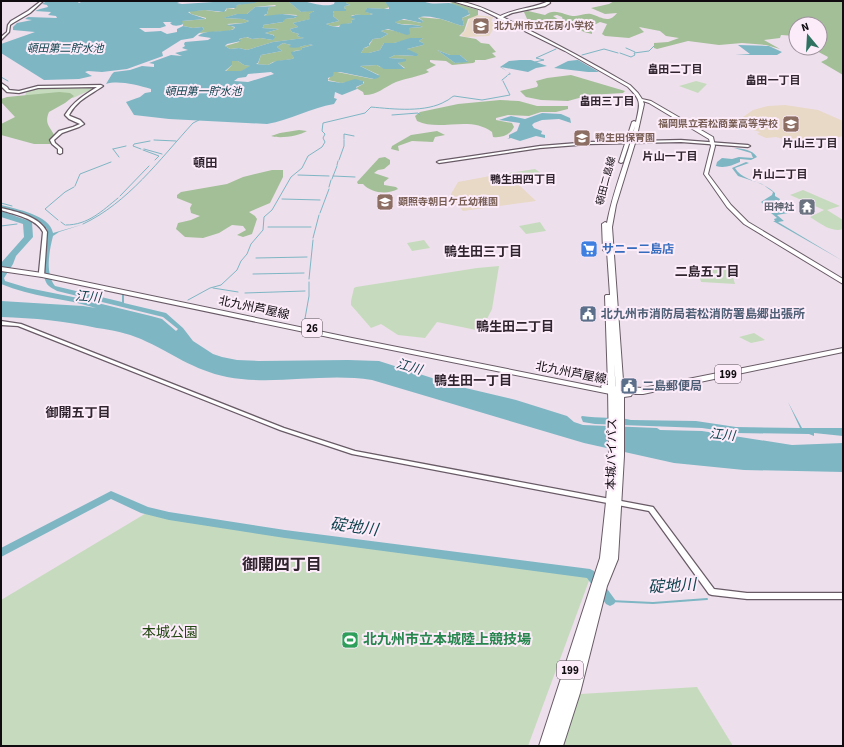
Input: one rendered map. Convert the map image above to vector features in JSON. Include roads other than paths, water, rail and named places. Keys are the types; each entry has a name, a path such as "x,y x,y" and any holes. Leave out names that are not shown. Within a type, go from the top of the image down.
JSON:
{"highway":[{"name":"199","path":"616,391 643,394 662,391 843,351"},
{"name":"本城バイパス","path":"545,746 598,592 612,559 617,455 616,391"},
{"name":"本城バイパス","path":"557,746 574,693 598,592 599,572 605,558 614,502"}],"main road":[{"name":"頓田二島線","path":"450,1 475,7 566,50 624,82 632,88 642,100 650,102 709,136 712,143"},
{"name":"頓田二島線","path":"454,1 477,7 579,59 630,89 638,100 639,108 613,205 610,227 616,391"},
{"name":"頓田二島線","path":"630,141 642,100"},
{"path":"712,143 706,174 737,216 756,231 843,282"},
{"name":"北九州芦屋線","path":"1,268 11,268 41,273 352,340 616,391"}],"street":[{"path":"1,39 8,32 9,25 12,22 27,14 42,1"},
{"path":"499,18 511,12 544,5 549,2"},
{"path":"1,84 9,92 38,86 101,86 82,97 69,110 67,115 68,117 82,124 77,127 62,130 52,140 53,143 60,149 60,152"},
{"path":"446,159 538,145 630,141 712,143 748,146 712,143"},
{"path":"439,162 540,147 630,141"},
{"path":"1,209 37,221 44,228 46,232 41,273"},
{"path":"1,323 19,325 282,429 354,453 647,508 654,511 712,592 747,596 843,596"}],"water":[{"name":"頓田第二貯水池","path":"47,1 77,1 79,3 81,1 182,1 177,3 182,4 258,1 255,3 237,5 236,8 227,8 224,12 205,10 188,12 206,19 182,21 183,24 176,26 170,23 172,22 163,22 166,26 160,28 139,28 145,32 161,31 167,34 177,32 177,29 183,26 193,28 202,27 204,29 193,38 181,40 162,52 163,56 127,69 102,72 88,71 85,72 92,76 79,79 44,80 1,53 1,44 35,32 13,30 13,27 17,23 32,20 25,19 28,17 57,18 56,16 48,15 51,12 35,11 48,7 47,5 42,4"},
{"name":"頓田第一貯水池","path":"285,1 300,1 330,5 334,4 335,1 346,1 346,3 350,5 345,6 344,8 346,11 333,11 333,16 339,21 326,24 339,27 341,24 352,23 351,20 355,19 350,17 373,14 365,12 367,8 389,9 384,1 449,3 469,11 468,12 470,14 462,18 464,25 462,26 428,17 418,18 423,21 422,23 404,19 395,22 423,27 409,28 410,34 407,35 388,29 381,31 388,34 381,38 373,39 369,46 364,48 361,53 369,53 380,50 384,43 394,43 410,38 423,38 419,41 423,43 423,45 407,49 418,54 417,56 395,55 389,58 406,59 406,61 398,63 405,69 384,69 377,65 360,66 380,76 374,79 334,72 333,76 328,78 328,81 342,83 355,79 363,81 363,84 356,87 357,89 342,95 335,92 334,98 337,99 334,104 267,124 169,119 134,115 126,102 140,97 145,93 151,92 151,89 122,83 106,84 114,72 130,70 142,66 154,67 154,64 149,63 171,55 182,56 175,53 188,50 182,48 185,46 185,42 208,40 211,38 198,36 210,32 234,29 235,27 226,25 249,21 243,19 223,18 237,14 247,14 255,7 277,6 269,7 267,14 264,15 265,16 282,14 298,16 285,19 283,22 263,25 264,27 262,28 279,29 265,33 273,35 275,37 273,40 260,38 252,39 247,37 239,39 241,41 227,44 225,46 230,49 239,48 247,50 273,42 304,38 297,36 299,34 292,32 290,29 298,27 293,23 310,19 309,14 314,11 301,12 289,2","holes":["283,43 291,45 289,47 292,48 313,45 291,52 294,58 292,59 276,61 268,65 256,64 258,63 261,55 282,51 277,47","232,61 238,61 244,65 250,66 241,71 225,71 232,65","271,72 274,74 248,82 234,81 238,78 246,77 248,74"]},
{"path":"738,45 769,46 782,52 777,55 735,55 750,54"},
{"path":"437,50 450,55 460,55 468,62 455,63"},
{"path":"531,60 547,66 536,68 528,72 501,67 507,71 500,67 509,61"},
{"path":"578,60 599,72 554,68 568,61"},
{"path":"542,113 561,114 570,118 571,123 559,119 542,120 532,125 534,128 542,131 541,134 545,135 545,138 536,136 520,141 511,138 507,139 509,138 509,135 517,131 520,123 499,120 511,116 525,119"},
{"path":"734,148 750,151 757,157 751,160 740,159 740,162 728,166 716,166 717,162 722,158 753,158 751,153"},
{"path":"746,162 749,163 735,168 743,176 758,183 738,176 732,168"},
{"path":"764,185 775,193 775,196 780,199 778,204 784,208 783,209 770,210 761,202 772,195 773,192"},
{"name":"江川","path":"1,205 39,217 51,227 53,233 84,224 59,232 53,236 49,255 49,269 55,286 122,302 122,295 124,295 124,303 166,313 183,328 193,341 213,354 222,357 237,360 259,361 379,361 457,386 516,400 567,416 574,422 583,425 702,431 792,445 843,443 843,472 744,470 674,463 584,443 372,380 336,377 263,380 227,377 193,366 152,344 125,333 61,322 1,317 1,301 96,308 24,292 1,284 1,263 24,237 23,224 1,217 1,211 32,222 33,237 16,256 4,278 5,281 28,288 73,297 162,319 176,331 178,329 163,317 57,291 50,287 47,284 44,271 47,229 37,220 1,207"},
{"path":"786,211 788,213 777,215 784,221 778,222 843,261 773,221 777,218 771,213"},
{"path":"788,402 802,428 843,428 843,436 814,433 814,436 809,434 736,433 702,428 595,424 583,422 581,417 619,418 631,420 696,421 736,427 800,428"}],"waterway":[{"path":"620,53 631,57 635,55 634,53 649,51 654,46"},
{"path":"626,48 635,52"},
{"path":"535,62 544,60 536,58 556,49"},
{"path":"582,55 604,49 618,53"},
{"path":"502,80 507,76"},
{"path":"1,77 8,81"},
{"path":"188,300 210,288 221,285 237,270 241,261 247,254 251,244 263,230 264,217 272,210 291,177 302,168 308,156 322,147 325,142 323,138 325,134 322,131 323,123 365,113 371,107 419,109 438,105 454,96 482,100 510,95 503,81"},
{"path":"392,115 418,113 420,115"},
{"path":"83,224 115,204 129,192 156,165 193,123 199,120"},
{"path":"344,139 344,134 354,136"},
{"path":"154,140 176,141"},
{"path":"339,160 344,146 344,140"},
{"path":"141,149 133,146 134,144 150,141"},
{"path":"119,157 113,149 126,146"},
{"path":"144,149 162,154"},
{"path":"143,150 159,156 155,160"},
{"path":"337,165 338,161"},
{"path":"75,186 80,174 111,162"},
{"path":"120,196 149,166"},
{"path":"333,176 337,166"},
{"path":"298,175 329,176"},
{"path":"333,176 355,177"},
{"path":"329,187 331,180"},
{"path":"58,220 45,209 65,192 74,187"},
{"path":"320,213 329,189"},
{"path":"66,225 81,223 88,220 118,198"},
{"path":"282,199 320,200"},
{"path":"1,203 12,206"},
{"path":"313,238 319,215"},
{"path":"61,222 65,225"},
{"path":"1,226 17,224"},
{"path":"268,227 311,227"},
{"path":"309,279 313,240"},
{"path":"256,258 307,257"},
{"path":"253,274 304,273"},
{"path":"304,324 309,296 309,282"},
{"path":"213,288 238,292"},
{"path":"245,293 305,291"},
{"name":"碇地川","path":"1,553 111,495 145,510 169,516 285,534 590,574 610,601"},
{"name":"碇地川","path":"610,601 653,603 707,599"}],"place":[{"name":"北九州市立花房小学校","path":"481,26"},
{"name":"福岡県立若松商業高等学校","path":"791,124"},
{"name":"鴨生田保育園","path":"582,138"},
{"name":"顕照寺朝日ケ丘幼稚園","path":"385,202"},
{"name":"田神社","path":"807,207"},
{"name":"サニー二島店","path":"589,249"},
{"name":"北九州市消防局若松消防署島郷出張所","path":"588,314"},
{"name":"二島郵便局","path":"629,386"},
{"name":"北九州市立本城陸上競技場","path":"350,640"}],"district":[{"name":"畠田二丁目","path":"675,69"},
{"name":"畠田一丁目","path":"773,80"},
{"name":"畠田三丁目","path":"607,101"},
{"name":"片山三丁目","path":"810,143"},
{"name":"片山一丁目","path":"670,156"},
{"name":"頓田","path":"205,163"},
{"name":"片山二丁目","path":"780,174"},
{"name":"鴨生田四丁目","path":"523,179"},
{"name":"鴨生田三丁目","path":"483,252"},
{"name":"二島五丁目","path":"707,272"},
{"name":"鴨生田二丁目","path":"515,327"},
{"name":"鴨生田一丁目","path":"473,381"},
{"name":"御開五丁目","path":"78,413"},
{"name":"御開四丁目","path":"282,565"}],"park label":[{"name":"本城公園","path":"170,633"}]}
